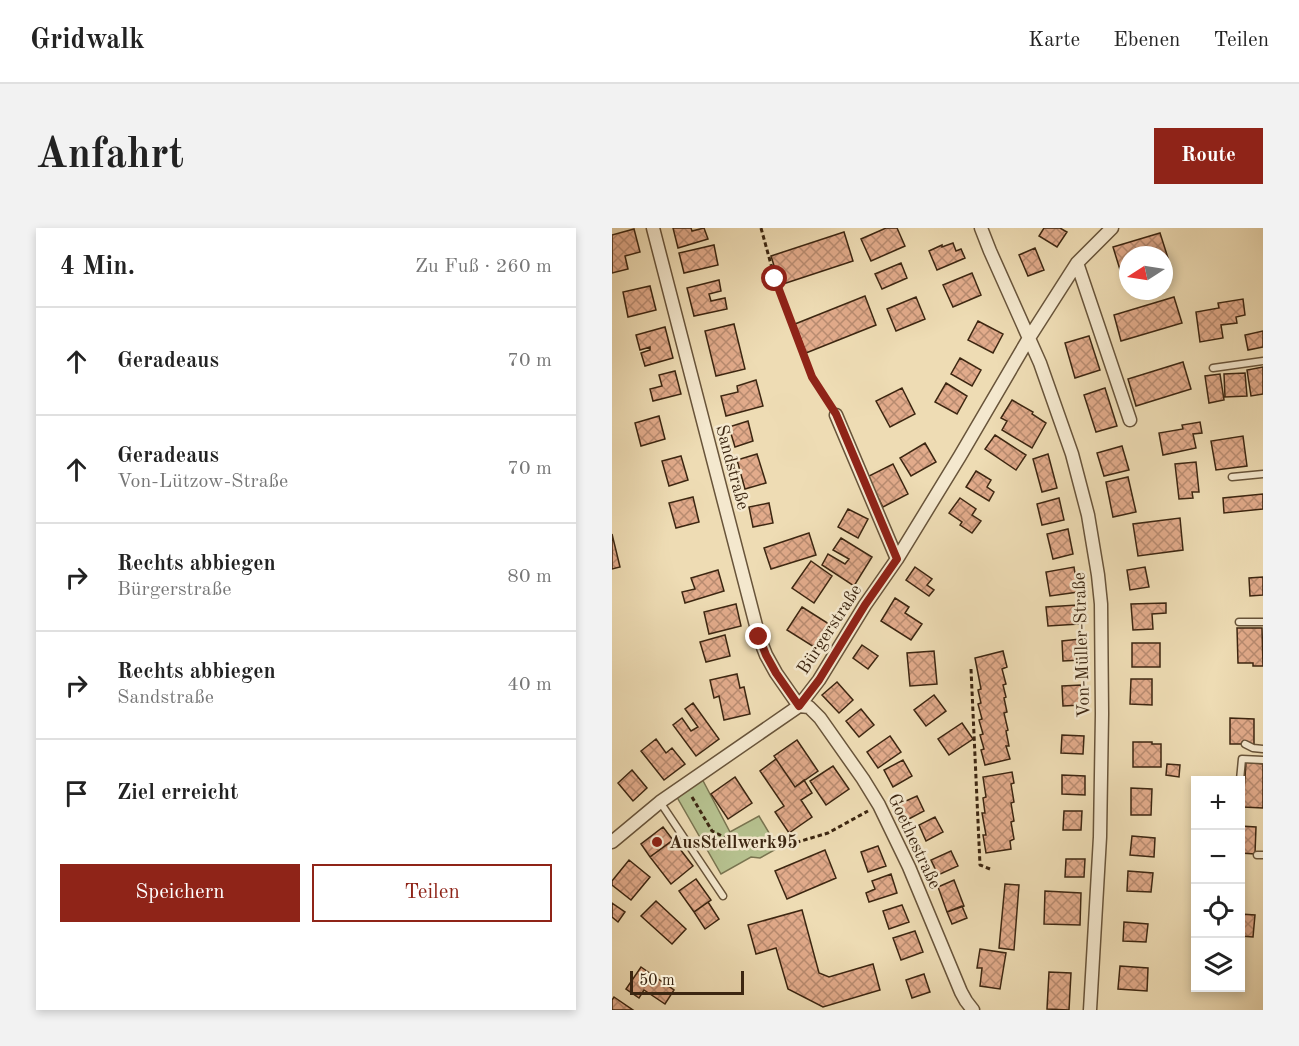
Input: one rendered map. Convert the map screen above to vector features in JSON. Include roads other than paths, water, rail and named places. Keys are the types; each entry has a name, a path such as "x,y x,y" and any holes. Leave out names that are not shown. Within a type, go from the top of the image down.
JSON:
{"street":[{"name":"Sandstraße","path":"653,228 759,637 776,673 799,706"},
{"name":"Von-Müller-Straße","path":"981,228 1044,373 1078,474 1094,545 1101,604 1102,714 1100,837 1090,1010"},
{"name":"Bürgerstraße","path":"612,842 660,802 799,706 819,680 865,605 897,559 1029,338 1077,263 1112,228"},
{"path":"1077,263 1130,420"},
{"path":"836,414 897,559"},
{"name":"Goethestraße","path":"799,706 808,707 820,718 879,805 909,867 961,992 973,1010"}],"lane":[{"path":"1213,368 1263,362"},
{"path":"1232,477 1263,474"},
{"path":"1239,622 1263,622"},
{"path":"1245,744 1263,749"},
{"path":"1240,776 1242,759 1263,760"},
{"path":"660,802 723,896"}],"place":[{"name":"AusStellwerk95","path":"657,842"}]}
